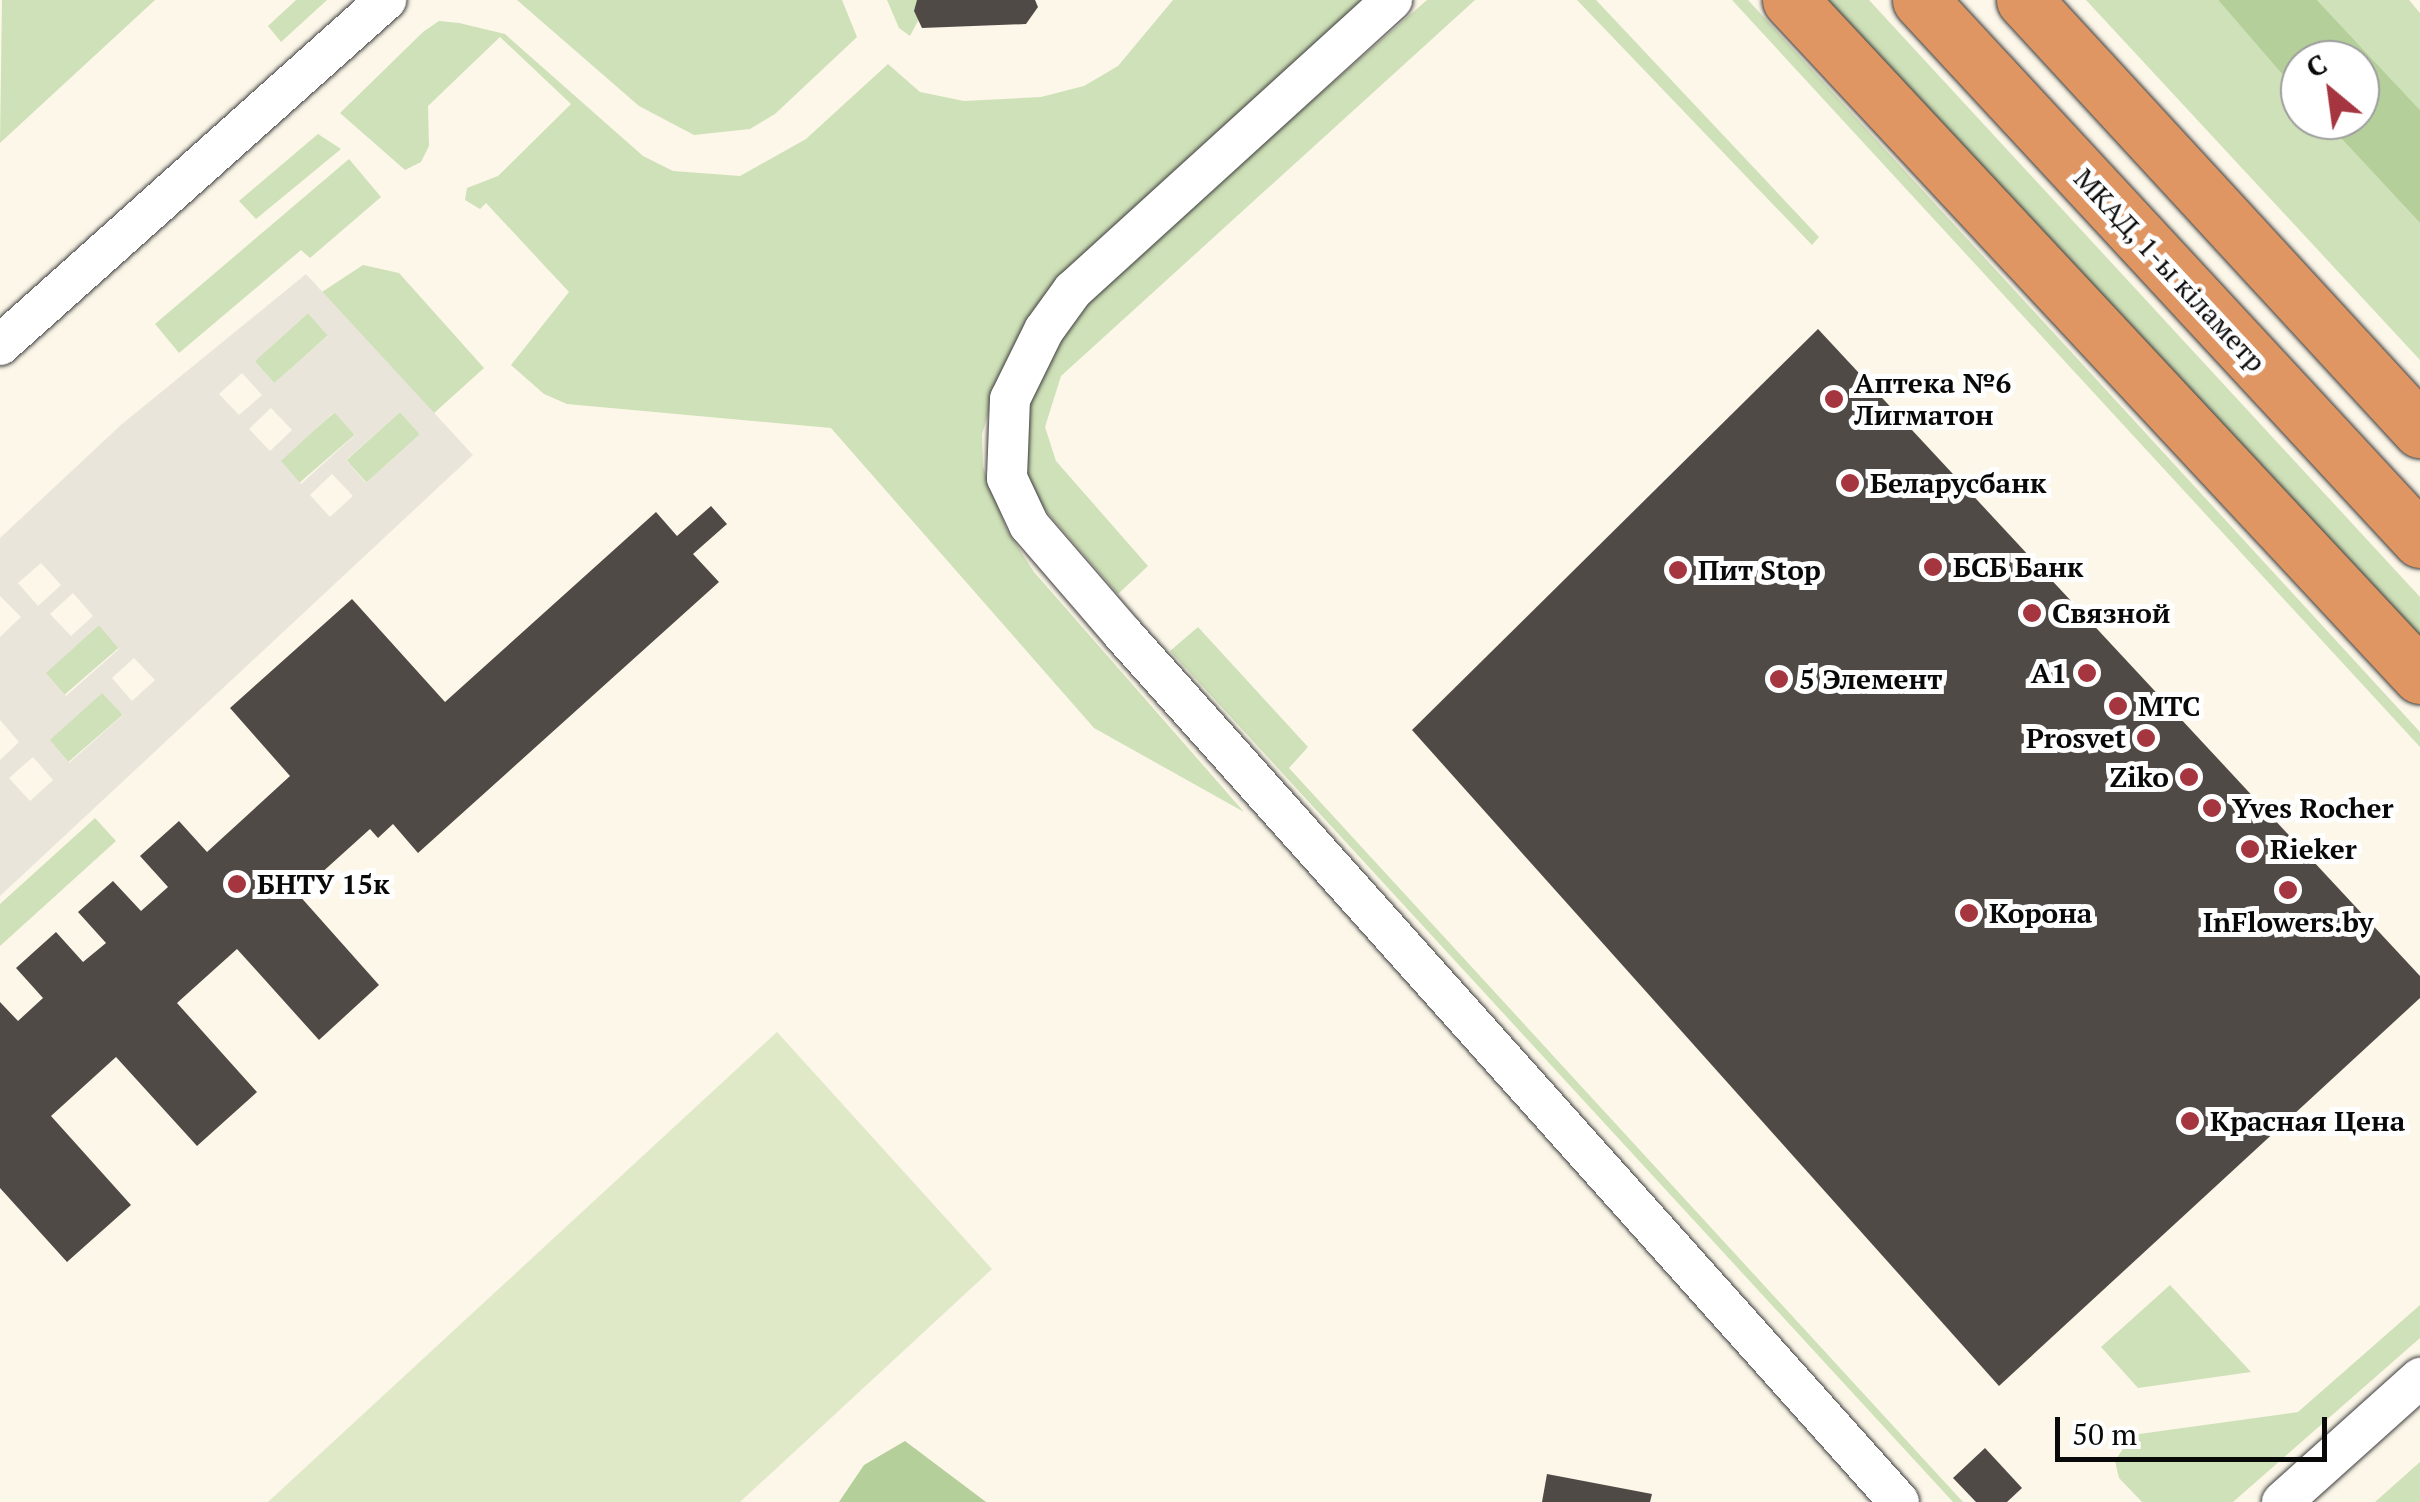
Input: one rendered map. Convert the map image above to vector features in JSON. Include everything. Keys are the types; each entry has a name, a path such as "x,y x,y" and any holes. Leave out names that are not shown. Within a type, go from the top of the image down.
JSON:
{"highway":[{"path":"1790,0 2420,676"},
{"name":"МКАД, 1-ы кіламетр","path":"1920,0 2420,540"},
{"path":"2024,0 2420,430"}],"street":[{"path":"0,344 386,0"},
{"path":"1392,0 1074,290 1044,330 1010,399 1007,478 1029,524 1123,634 1899,1502"},
{"path":"2282,1502 2420,1378"}],"green space":[{"path":"2,0 155,0 0,143"},
{"path":"296,0 327,0 281,42 268,26"},
{"path":"517,0 842,0 857,37 775,114 750,129 694,135 639,106"},
{"path":"887,0 929,0 910,36 899,28"},
{"path":"1173,0 1369,0 1002,370 982,434 983,467 1007,530 1034,572 1244,812 1094,728 831,428 567,404 544,394 511,365 569,292 486,203 480,209 465,200 467,188 498,176 571,104 500,37 428,106 429,146 421,162 405,170 340,113 423,32 439,21 459,23 505,34 643,156 673,171 740,176 806,139 888,64 920,92 964,101 1041,97 1084,86 1118,66"},
{"path":"1427,0 1475,0 1061,376 1045,427 1056,461 1148,566 1118,594 1042,506 1026,477 1020,405 1081,303"},
{"path":"1577,0 1596,0 1819,237 1812,245"},
{"path":"1732,0 1748,0 2420,732 2420,747"},
{"path":"1823,0 1869,0 2420,597 2420,652"},
{"path":"2086,0 2218,0 2280,72 2280,140 2343,140 2420,223 2420,360"},
{"path":"2218,0 2317,0 2354,40 2280,40 2280,72"},
{"path":"2317,0 2409,0 2420,13 2420,110 2380,67 2380,40 2354,40"},
{"path":"2380,67 2420,110 2420,223 2343,140 2380,140"},
{"path":"318,134 341,149 256,219 239,201"},
{"path":"349,159 381,197 310,258 301,250 179,353 155,324"},
{"path":"363,265 399,273 484,368 433,414 322,292"},
{"path":"308,313 328,335 275,383 254,361"},
{"path":"335,412 355,435 299,483 279,461"},
{"path":"400,412 420,434 367,482 346,460"},
{"path":"99,625 119,648 64,696 44,673"},
{"path":"1198,627 1308,747 1289,768 1963,1502 1953,1502 1170,651"},
{"path":"103,692 123,715 68,762 49,739"},
{"path":"95,818 116,841 0,946 0,904"},
{"path":"777,1032 992,1269 740,1502 268,1502"},
{"path":"2170,1285 2251,1372 2138,1388 2101,1347"},
{"path":"2420,1305 2420,1338 2233,1502 2142,1502 2119,1478 2115,1461 2132,1435 2298,1412"},
{"path":"905,1441 986,1502 839,1502 864,1465"},
{"path":"2420,1462 2420,1502 2375,1502"}],"shaded area":[{"path":"306,274 473,455 0,896 0,760 19,742 0,720 0,637 21,617 0,596 0,538 122,424","holes":["308,313 328,336 274,383 255,361","242,373 262,395 239,415 219,394","271,408 292,430 270,451 249,429","334,412 355,435 301,484 281,461","400,412 420,434 366,483 346,460","332,474 353,496 330,517 310,495","41,563 61,585 38,606 18,583","73,593 93,616 71,636 50,614","99,625 119,649 66,696 46,673","134,658 155,680 132,701 112,678","102,693 123,715 69,763 50,740","33,757 53,780 30,801 9,778"]}],"building":[{"path":"917,0 1035,0 1038,7 1026,24 922,28 914,11"},
{"name":"Корона","path":"1818,329 2420,976 2420,998 1999,1386 1412,730"},
{"name":"БНТУ 15к","path":"711,506 727,524 693,554 719,582 418,853 393,824 378,838 370,829 298,894 379,985 319,1040 237,949 177,1003 257,1092 197,1146 116,1057 51,1116 131,1205 67,1262 0,1188 0,1002 18,1021 43,998 16,968 56,932 83,962 106,943 78,912 113,881 141,911 168,887 140,856 179,821 207,852 290,776 230,708 352,599 445,702 656,512 677,536"},
{"path":"1985,1448 2022,1488 2007,1502 1976,1502 1953,1478"},
{"path":"1547,1474 1652,1494 1650,1502 1542,1502"}],"place":[{"name":"Аптека №6 Лигматон","path":"1834,399"},
{"name":"Беларусбанк","path":"1850,483"},
{"name":"БСБ Банк","path":"1933,567"},
{"name":"Пит Stop","path":"1678,570"},
{"name":"Связной","path":"2032,613"},
{"name":"A1","path":"2087,673"},
{"name":"5 Элемент","path":"1779,679"},
{"name":"МТС","path":"2118,706"},
{"name":"Prosvet","path":"2146,738"},
{"name":"Ziko","path":"2189,777"},
{"name":"Yves Rocher","path":"2212,808"},
{"name":"Rieker","path":"2250,849"},
{"name":"БНТУ 15к","path":"237,884"},
{"name":"InFlowers.by","path":"2288,890"},
{"name":"Корона","path":"1969,913"},
{"name":"Красная Цена","path":"2190,1121"}]}
